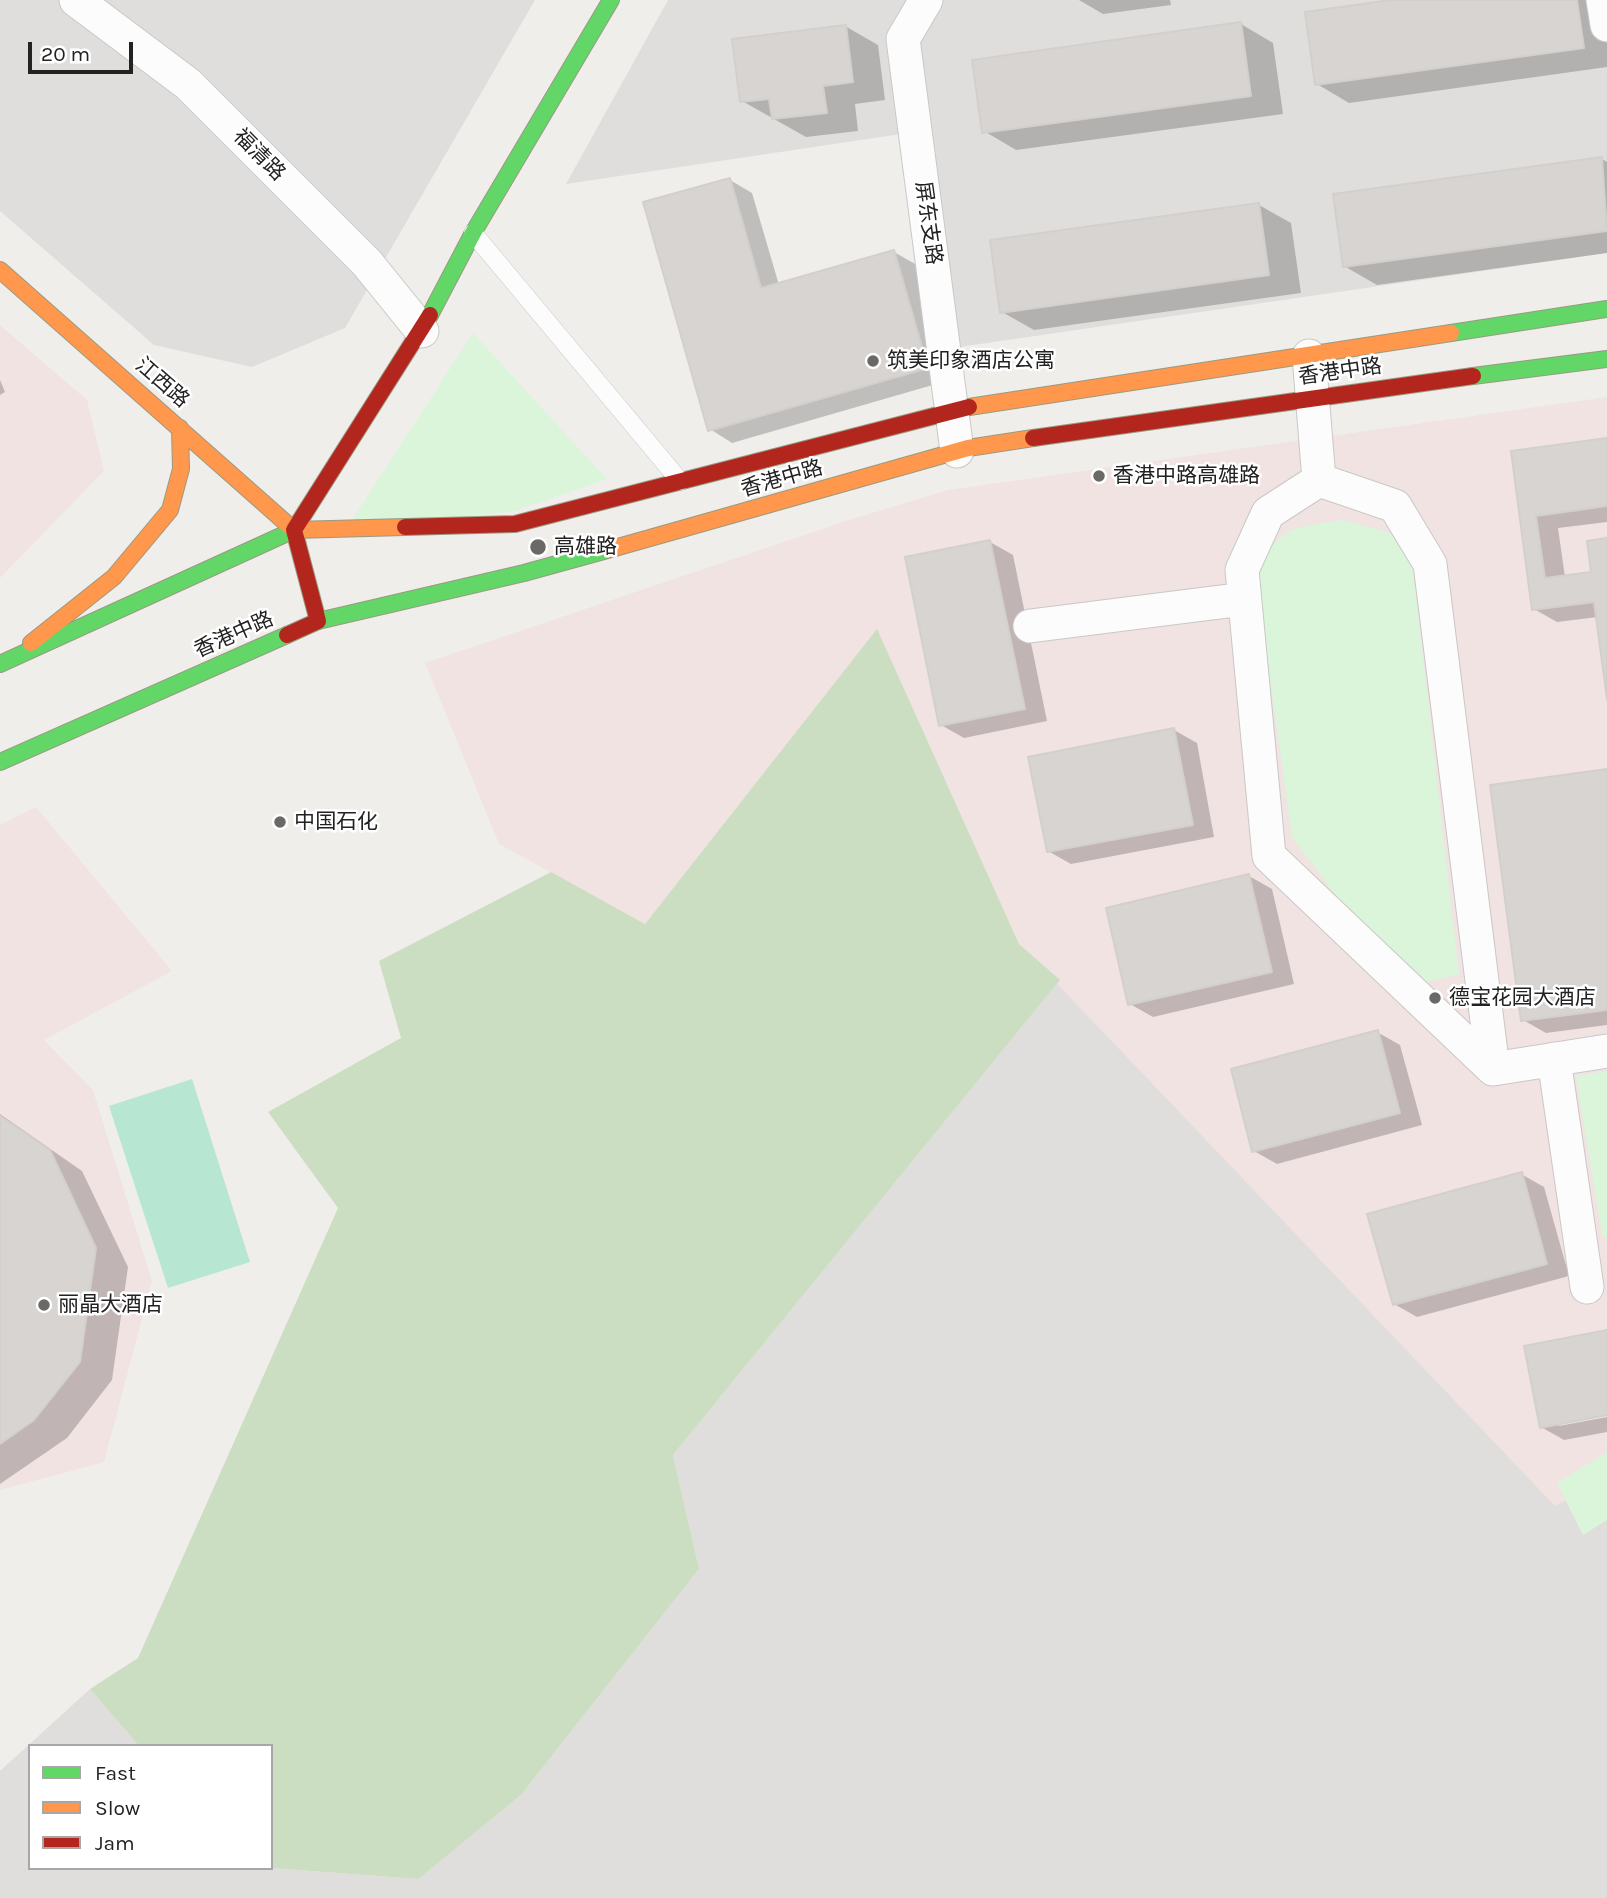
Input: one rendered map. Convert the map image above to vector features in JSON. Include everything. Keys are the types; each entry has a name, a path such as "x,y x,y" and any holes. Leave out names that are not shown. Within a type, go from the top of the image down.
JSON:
{"main road":[{"path":"318,621 294,530 422,331 474,233 611,0"},
{"name":"江西路","path":"0,270 294,530"},
{"name":"香港中路","path":"7,661 294,530 515,524 954,410 1607,309"},
{"name":"香港中路","path":"0,762 318,621 524,573 957,452 1313,397 1607,359"},
{"path":"7,661 114,577 170,510 181,469 180,428"}],"street":[{"name":"福清路","path":"76,0 188,84 367,263 422,331"},
{"name":"屏东支路","path":"926,0 903,39 954,410 957,452"},
{"path":"1603,0 1607,25"},
{"path":"1309,356 1319,480"},
{"path":"1319,480 1268,513 1241,570 1269,856 1493,1069"},
{"path":"1319,480 1395,506 1430,564 1493,1069"},
{"path":"1030,626 1244,599"},
{"path":"1493,1069 1607,1051"},
{"path":"1554,1059 1587,1287"}],"lane":[{"path":"474,233 680,481"}],"shaded area":[{"path":"0,0 535,0 345,328 252,367 154,345 0,211"},
{"path":"668,0 1607,0 1607,253 952,348 921,131 566,184"},
{"path":"0,325 87,400 104,471 0,578"},
{"path":"1607,397 1607,1477 1555,1506 1019,944 877,630 645,924 499,844 425,663 849,520 948,490"},
{"path":"36,807 172,971 44,1040 93,1090 152,1281 104,1462 0,1490 0,825"},
{"path":"1060,980 1607,1477 1607,1898 0,1898 0,1771 28,1745 28,1870 273,1868 417,1879 521,1795 699,1569 673,1455"},
{"path":"90,1689 137,1744 30,1744"}],"green space":[{"path":"473,333 607,479 515,511 345,531"},
{"path":"1343,520 1393,534 1413,569 1459,975 1404,986 1292,837 1255,573 1281,537 1300,527"},
{"path":"877,629 1019,944 1060,980 673,1455 699,1569 521,1795 418,1879 273,1868 273,1744 137,1744 90,1689 138,1658 338,1208 268,1112 401,1038 379,961 551,872 645,924"},
{"path":"1607,1071 1607,1239 1602,1235 1576,1076"},
{"path":"192,1079 250,1262 168,1288 109,1106"},
{"path":"1607,1452 1607,1520 1583,1535 1557,1483"}],"building":[{"path":"1391,0 1577,0 1584,48 1315,85 1305,12"},
{"path":"1241,22 1251,96 982,133 972,60"},
{"path":"846,25 853,82 823,86 827,113 772,119 769,99 740,102 732,39"},
{"path":"1602,157 1607,231 1343,267 1333,194"},
{"path":"730,178 761,288 894,250 928,368 708,431 643,202"},
{"path":"1259,203 1269,275 1000,313 990,240"},
{"path":"1607,438 1607,506 1536,516 1545,578 1591,572 1587,541 1607,538 1607,699 1594,602 1532,610 1511,451"},
{"path":"990,540 1025,709 939,726 905,557"},
{"path":"1174,728 1193,825 1047,852 1028,757"},
{"path":"1607,769 1607,1010 1521,1021 1490,785"},
{"path":"1249,874 1272,972 1128,1005 1106,908"},
{"path":"1378,1030 1400,1113 1252,1152 1231,1069"},
{"name":"丽晶大酒店","path":"0,1116 50,1150 96,1248 80,1362 34,1420 0,1444"},
{"path":"1522,1172 1547,1264 1393,1305 1367,1214"},
{"path":"1607,1330 1607,1415 1540,1428 1524,1346"}],"traffic: fast":[{"path":"430,315 473,233 611,0"},
{"path":"1451,333 1607,309"},
{"path":"1473,376 1607,359"},
{"path":"0,664 294,530"},
{"path":"318,621 524,573 611,549"},
{"path":"0,762 287,635"}],"traffic: slow":[{"path":"0,270 294,530 405,527"},
{"path":"969,407 1451,333"},
{"path":"31,643 114,577 170,510 181,469 180,428"},
{"path":"611,549 968,448 1033,438"}],"traffic: jam":[{"path":"287,635 318,621 294,530 430,315"},
{"path":"1033,438 1473,376"},
{"path":"405,527 515,524 969,407"}],"place":[{"name":"筑美印象酒店公寓","path":"873,361"},
{"name":"香港中路高雄路","path":"1099,476"},
{"name":"高雄路","path":"538,547"},
{"name":"中国石化","path":"280,822"},
{"name":"德宝花园大酒店","path":"1435,998"},
{"name":"丽晶大酒店","path":"44,1305"}]}
